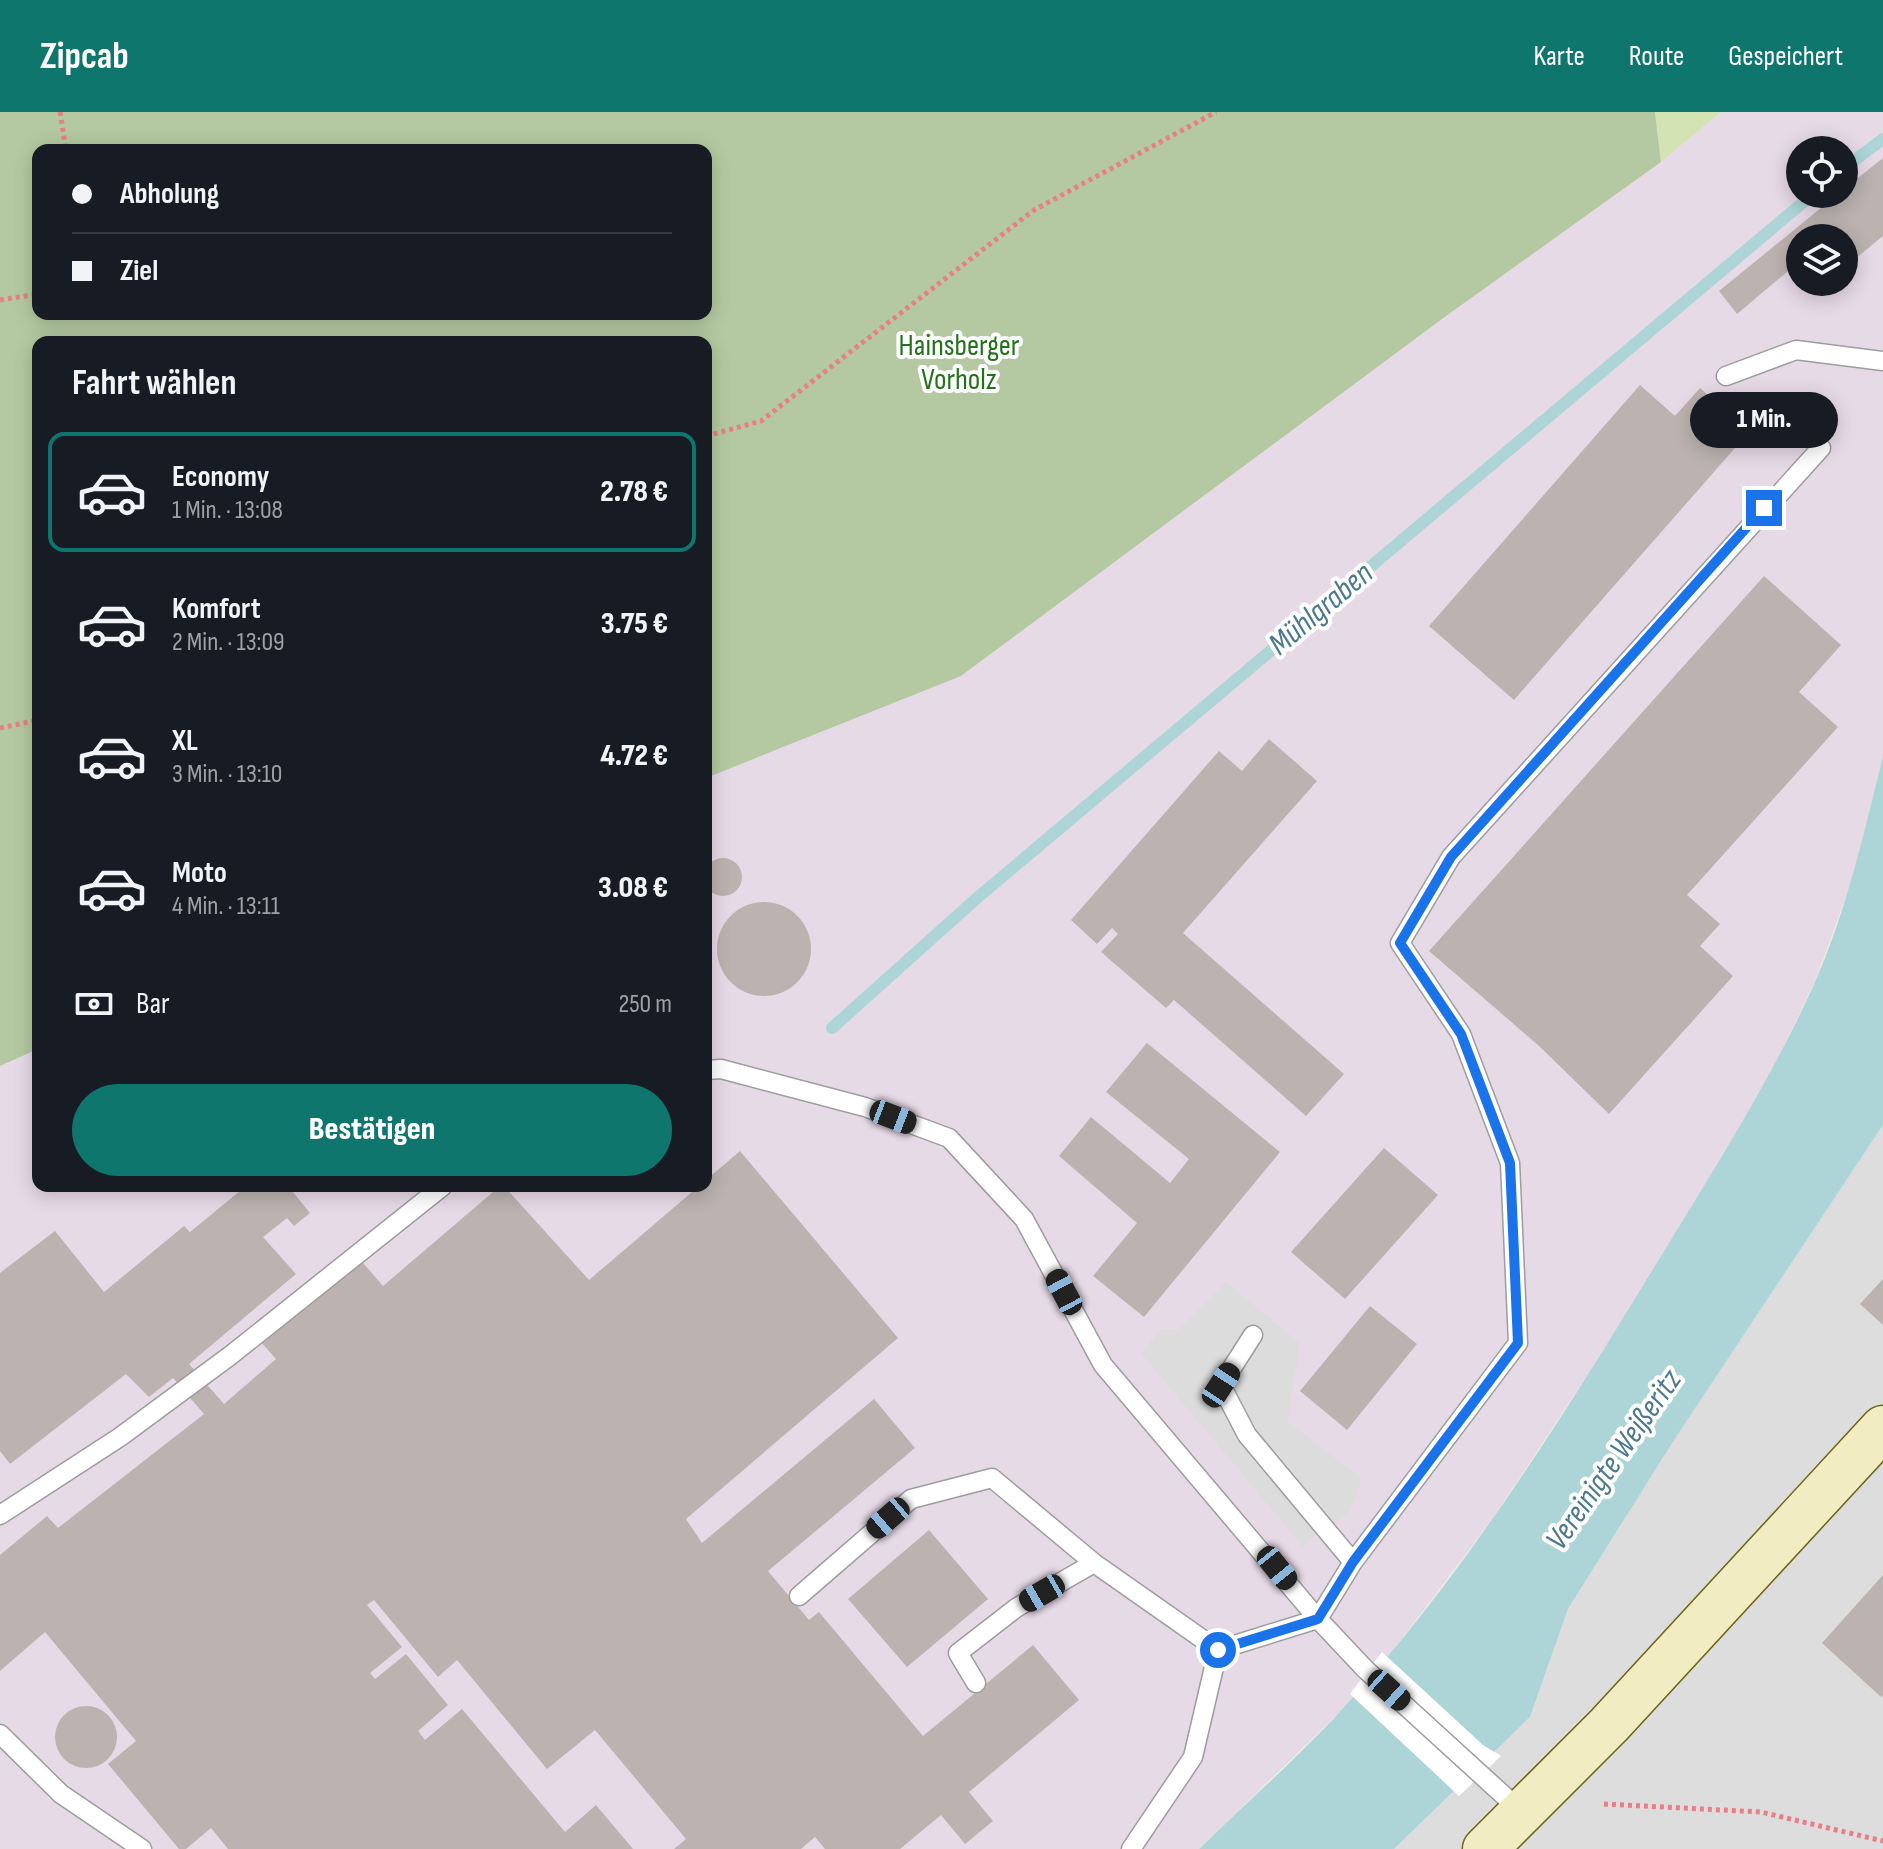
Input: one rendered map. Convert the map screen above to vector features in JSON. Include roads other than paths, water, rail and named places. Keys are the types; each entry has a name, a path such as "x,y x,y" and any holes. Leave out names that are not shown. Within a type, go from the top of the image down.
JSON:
{"main road":[{"path":"1485,1849 1523,1813 1883,1428"}],"lane":[{"path":"1726,376 1796,350 1883,361"},
{"path":"1218,1650 1318,1619 1353,1562 1518,1343 1510,1163 1461,1034 1400,943 1451,857 1821,448"},
{"path":"712,1070 721,1069 865,1107 949,1138 1024,1219 1103,1365 1318,1619 1365,1669 1523,1813"},
{"path":"0,1515 120,1437 231,1355 435,1192"},
{"path":"1253,1335 1221,1385 1247,1435 1353,1562"},
{"path":"799,1596 911,1499 992,1478 1094,1563 1218,1650"},
{"path":"976,1683 958,1653 1016,1608 1094,1563"},
{"path":"1131,1849 1193,1757 1218,1650"},
{"path":"0,1734 61,1794 142,1849"}],"water":[{"name":"Vereinigte Weißeritz","path":"1883,756 1883,1125 1676,1437 1568,1609 1530,1717 1394,1849 1199,1849 1316,1736 1397,1646 1517,1484 1590,1371 1702,1189 1798,1018 1826,955 1846,899"}],"waterway":[{"name":"Mühlgraben","path":"1858,158 1883,139"},
{"name":"Mühlgraben","path":"832,1028 977,898 1796,208"}],"park label":[{"name":"Hainsberger Vorholz","path":"959,363"}]}
